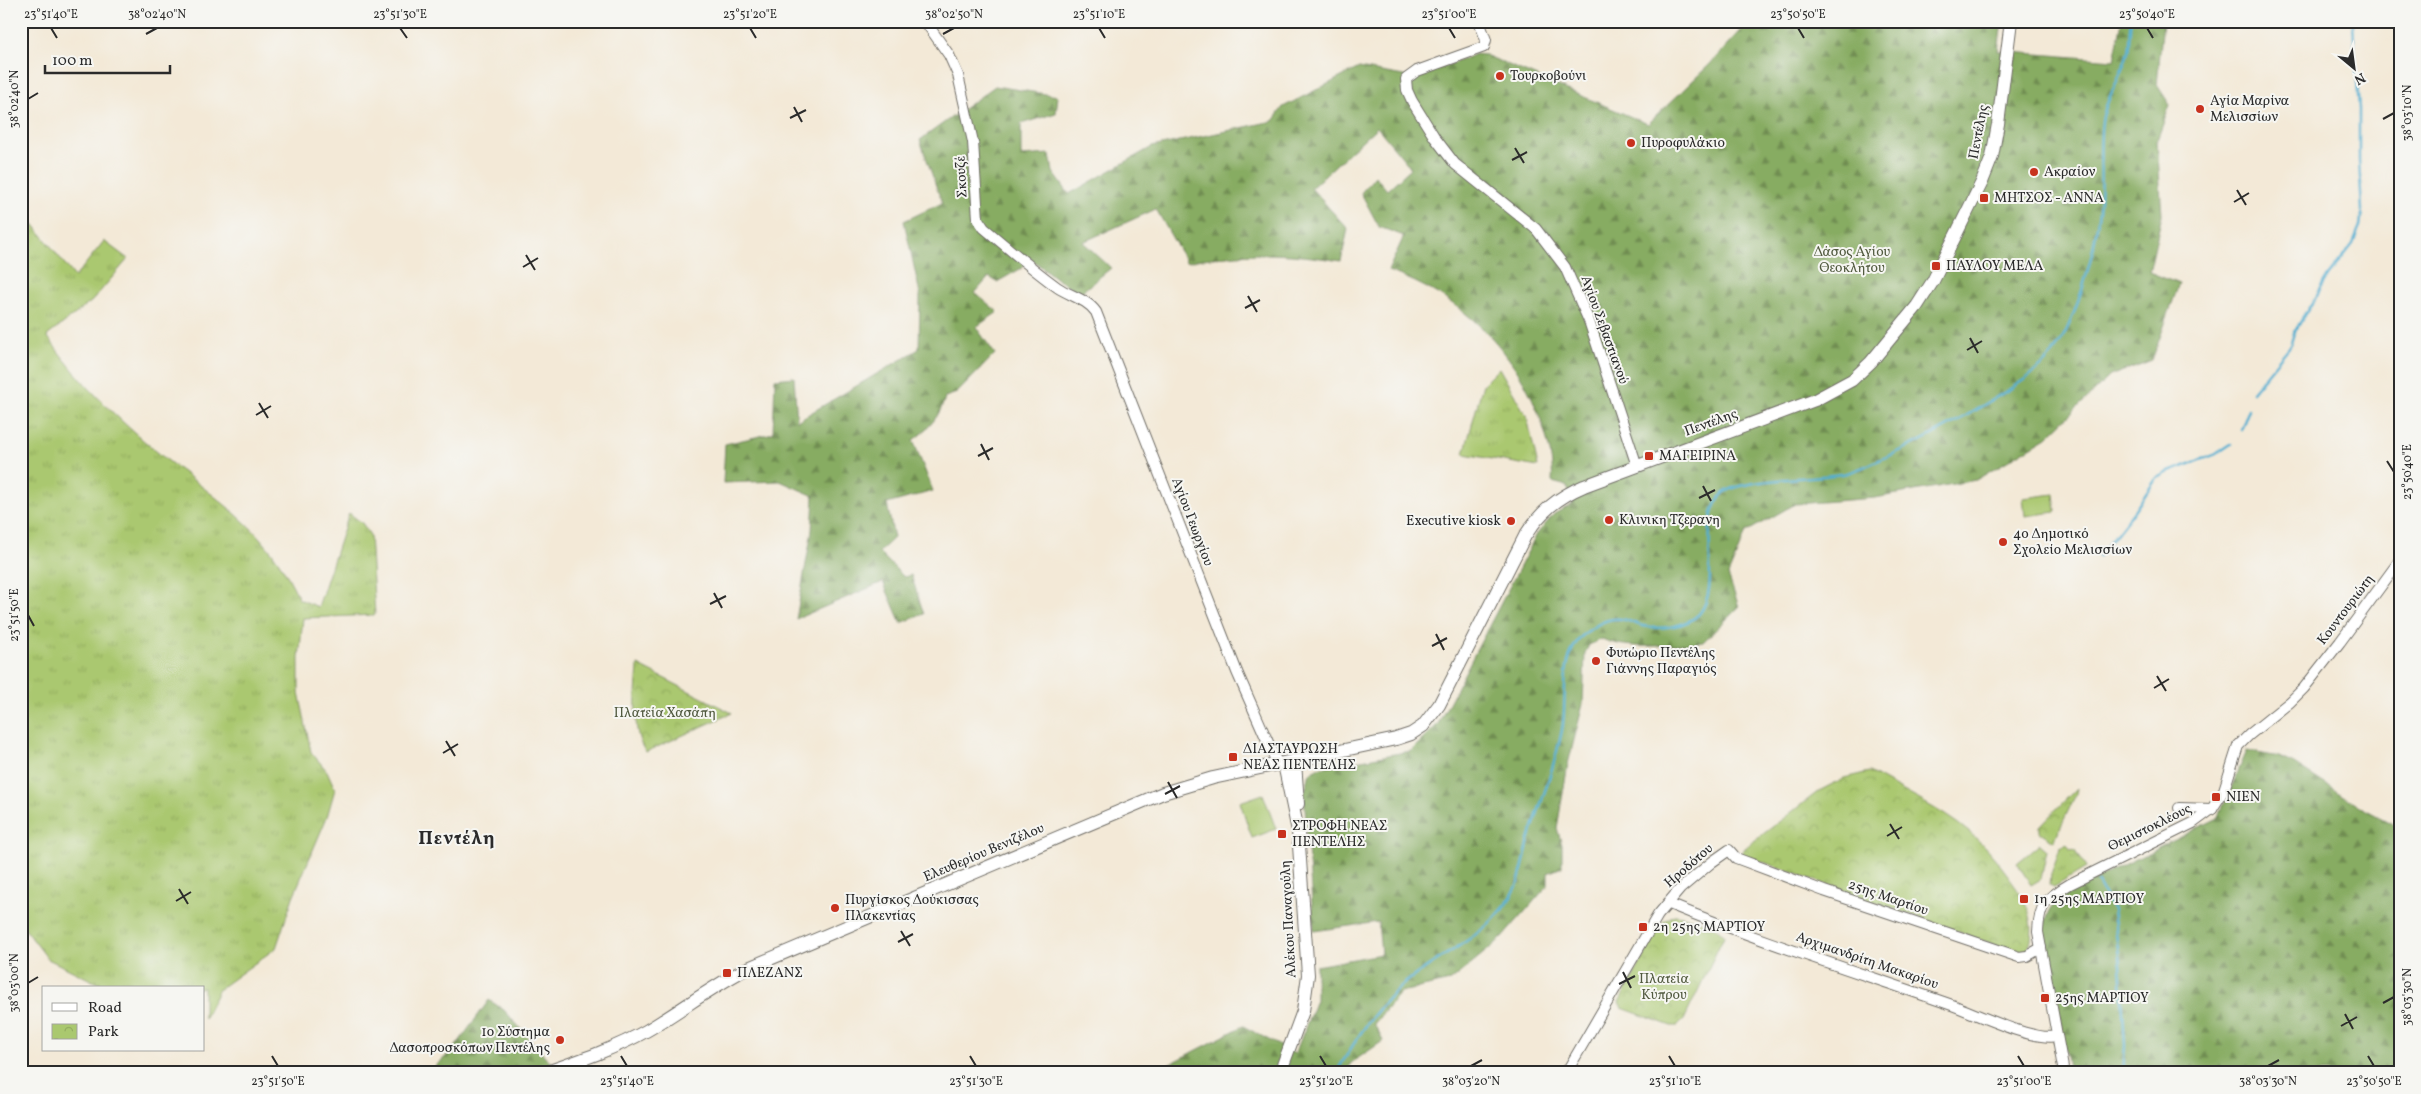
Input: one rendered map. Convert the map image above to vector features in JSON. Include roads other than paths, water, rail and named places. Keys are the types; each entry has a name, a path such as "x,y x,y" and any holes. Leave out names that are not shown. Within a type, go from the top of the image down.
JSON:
{"main road":[{"name":"Πεντέλης","path":"1286,763 1396,740 1411,734 1423,726 1438,705 1525,536 1537,519 1561,497 1637,466 1820,398 1852,380 1882,350 1933,281 1970,210 1988,168 1998,124 2011,21"},
{"name":"Αλέκου Παναγούλη","path":"1280,1073 1303,1011 1308,981 1305,904 1297,819 1298,798 1286,763"},
{"name":"Ελευθερίου Βενιζέλου","path":"544,1073 608,1049 644,1032 709,989 746,969 1163,793 1204,780 1286,763"}],"street":[{"name":"Σκουζέ","path":"925,21 949,55 958,76 973,142 977,214 984,228 1050,281 1074,297"},
{"name":"Αγίου Σεβαστιανού","path":"1479,21 1486,40 1484,47 1417,71 1406,79 1407,90 1435,138 1455,164 1523,217 1546,241 1565,267 1589,321 1637,466"},
{"name":"Αγίου Γεωργίου","path":"1074,297 1089,304 1098,315 1226,644 1286,763"},
{"name":"Κουντουριώτη","path":"2312,676 2340,642 2400,560"},
{"name":"Θεμιστοκλέους","path":"2064,1073 2038,932 2038,920 2043,904 2050,896 2106,864 2193,823 2212,809 2224,790 2238,746 2290,702 2312,676"},
{"path":"2179,808 2212,809"},
{"name":"25ης Μαρτίου","path":"1729,850 1736,858 1824,891 2019,957 2027,956 2041,948"},
{"name":"Ηροδότου","path":"1669,904 1680,889 1696,874 1729,850"},
{"path":"1566,1073 1658,915 1669,904"},
{"name":"Αρχιμανδρίτη Μακαρίου","path":"1669,904 1734,930 1984,1018 2042,1037 2057,1036"}],"waterway":[{"path":"1336,1073 1364,1028 1388,998 1429,965 1479,932 1506,905 1516,888 1530,837 1556,757 1564,718 1567,668 1574,646 1582,636 1601,623 1610,620 1622,619 1643,626 1657,628 1680,625 1699,614 1706,602 1709,586 1711,518 1715,504 1724,493 1733,488 1762,482 1842,474 1860,469 1923,440 1952,424 2024,380 2049,358 2068,328 2089,267 2097,228 2100,200 2102,121 2107,103 2126,60 2131,21"},
{"path":"2252,392 2290,346 2294,333 2328,276 2353,244 2360,227 2362,210 2359,160 2359,109 2353,25"},
{"path":"2241,430 2249,409"},
{"path":"2099,556 2135,510 2156,479 2216,454 2231,444"},
{"path":"2098,883 2113,910 2120,964 2125,1045 2123,1073"}],"place":[{"name":"Τουρκοβούνι","path":"1500,76"},
{"name":"Αγία Μαρίνα Μελισσίων","path":"2200,109"},
{"name":"Πυροφυλάκιο","path":"1631,143"},
{"name":"Ακραίον","path":"2034,172"},
{"name":"ΜΗΤΣΟΣ - ΑΝΝΑ","path":"1984,198"},
{"name":"ΠΑΥΛΟΥ ΜΕΛΑ","path":"1936,266"},
{"name":"ΜΑΓΕΙΡΙΝΑ","path":"1649,456"},
{"name":"Kλινικη Tζερανη","path":"1609,520"},
{"name":"Executive kiosk","path":"1511,521"},
{"name":"4ο Δημοτικό Σχολείο Μελισσίων","path":"2003,542"},
{"name":"Φυτώριο Πεντέλης Γιάννης Παραγιός","path":"1596,661"},
{"name":"ΔΙΑΣΤΑΥΡΩΣΗ ΝΕΑΣ ΠΕΝΤΕΛΗΣ","path":"1233,757"},
{"name":"ΝΙΕΝ","path":"2216,797"},
{"name":"ΣΤΡΟΦΗ ΝΕΑΣ ΠΕΝΤΕΛΗΣ","path":"1282,834"},
{"name":"1η 25ης ΜΑΡΤΙΟΥ","path":"2024,899"},
{"name":"Πυργίσκος Δούκισσας Πλακεντίας","path":"835,908"},
{"name":"2η 25ης ΜΑΡΤΙΟΥ","path":"1643,927"},
{"name":"ΠΛΕΖΑΝΣ","path":"727,973"},
{"name":"25ης ΜΑΡΤΙΟΥ","path":"2045,998"},
{"name":"1ο Σύστημα Δασοπροσκόπων Πεντέλης","path":"560,1040"}],"district":[{"name":"Πεντέλη","path":"457,839"}],"park label":[{"name":"Δάσος Αγίου Θεοκλήτου","path":"1852,260"},
{"name":"Πλατεία Χασάπη","path":"665,713"},
{"name":"Πλατεία Κύπρου","path":"1664,988"}]}
